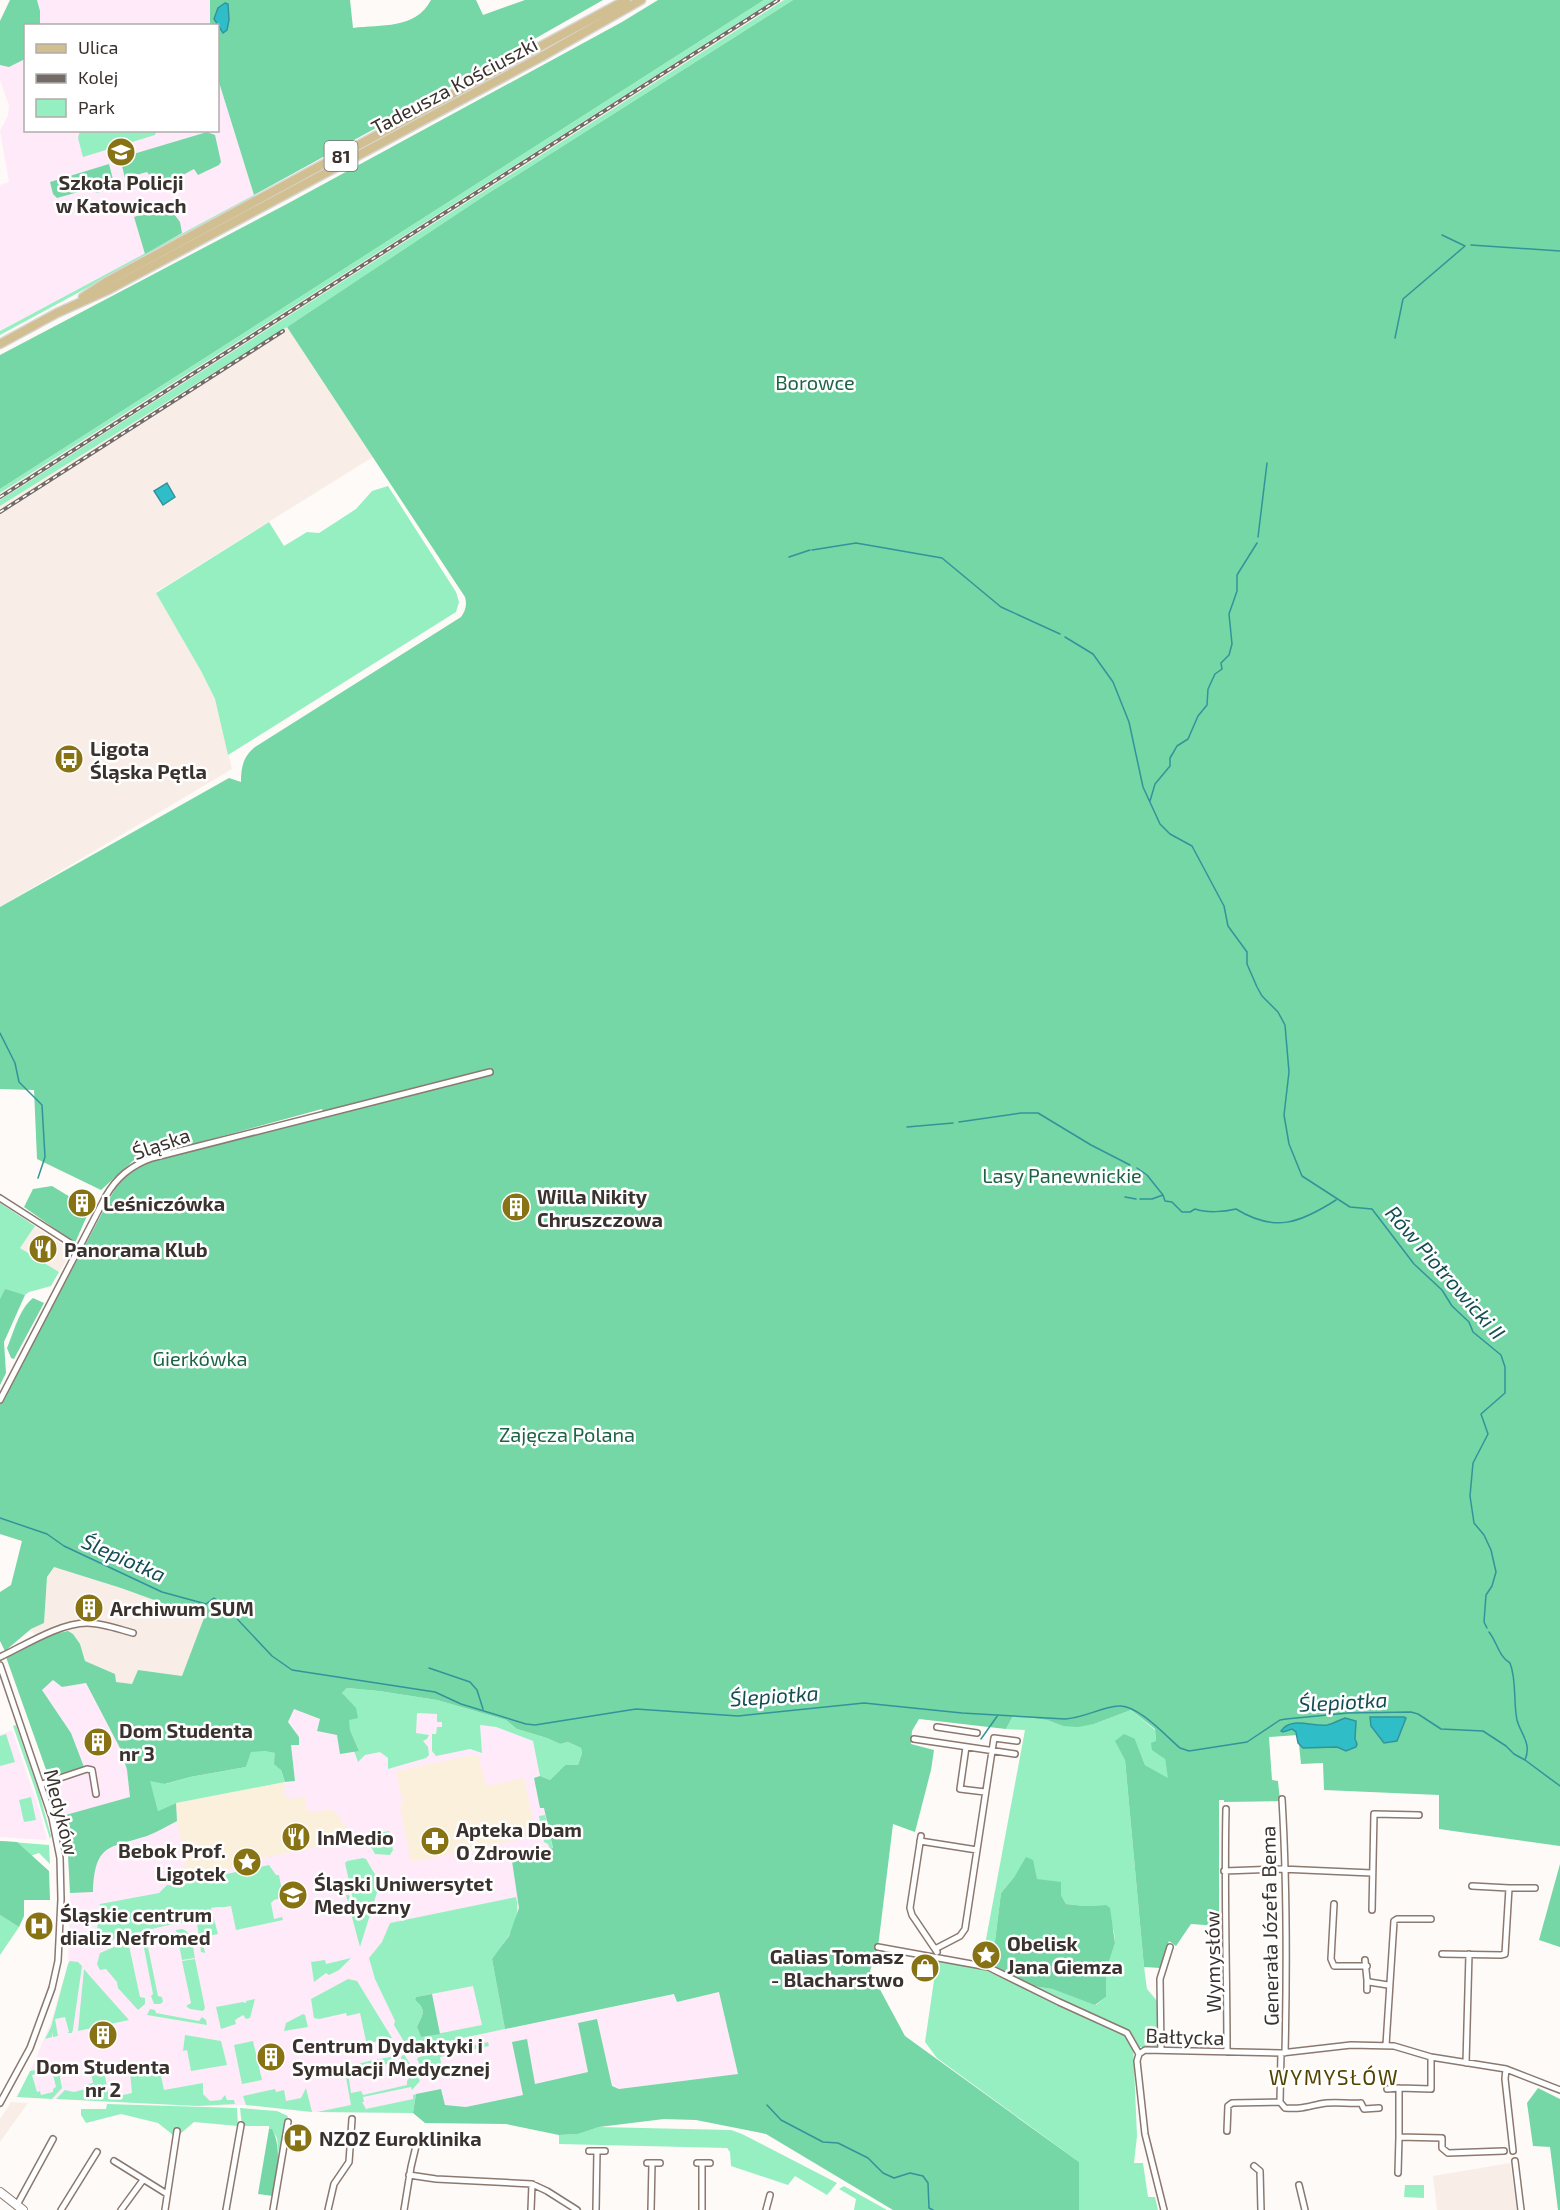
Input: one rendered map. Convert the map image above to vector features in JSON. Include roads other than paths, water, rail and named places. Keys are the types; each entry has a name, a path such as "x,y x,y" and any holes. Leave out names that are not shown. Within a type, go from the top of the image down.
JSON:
{"main road":[{"name":"Tadeusza Kościuszki","path":"57,313 106,282 626,0"},
{"name":"Tadeusza Kościuszki","path":"0,344 57,313 131,278 541,57 641,0"}],"street":[{"name":"Śląska","path":"0,1400 112,1186 136,1164 490,1072"},
{"path":"0,1198 78,1248"},
{"path":"0,1657 35,1637 80,1623 90,1623 133,1633"},
{"name":"Medyków","path":"0,1665 42,1784 54,1826 60,1858 61,1899 57,1969 48,2002 30,2048 0,2103"},
{"path":"937,1727 976,1733"},
{"path":"943,1744 946,1728"},
{"path":"935,1948 960,1936 964,1929 994,1738 1017,1741"},
{"path":"914,1739 1015,1754"},
{"path":"966,1747 960,1789 986,1792"},
{"path":"42,1784 87,1769 92,1770 96,1794"},
{"name":"Generała Józefa Bema","path":"1280,2102 1287,1973 1286,1870 1282,1799"},
{"name":"Wymysłów","path":"1226,1809 1224,1870 1227,1924 1227,2052"},
{"path":"1372,1910 1374,1814 1419,1815"},
{"path":"936,1956 935,1948 912,1916 910,1908 920,1838 977,1850"},
{"path":"1224,1870 1372,1873"},
{"path":"1472,1886 1535,1888"},
{"path":"1442,1954 1505,1954 1509,1888"},
{"path":"1334,1904 1331,1959 1334,1966 1366,1963 1367,1990"},
{"path":"1386,2045 1388,1984 1391,1983 1394,1921 1397,1919 1431,1919"},
{"name":"Bałtycka","path":"878,1947 988,1967 1128,2033 1139,2054 1145,2050 1283,2053 1351,2045 1386,2045 1409,2049 1431,2057 1506,2069 1560,2090"},
{"path":"1161,2050 1160,1979 1170,1947"},
{"path":"1466,2063 1469,1954"},
{"path":"1367,1980 1388,1984"},
{"path":"1139,2054 1137,2061 1145,2134 1164,2210"},
{"path":"1387,2089 1431,2089 1431,2057"},
{"path":"1506,2069 1504,2079 1513,2151"},
{"path":"1398,2173 1399,2088"},
{"path":"1227,2131 1228,2106 1232,2103 1280,2102 1285,2108 1292,2108 1312,2107 1320,2104 1361,2103 1364,2109 1379,2109"},
{"path":"328,2210 334,2184 349,2162 352,2119"},
{"path":"273,2210 288,2122"},
{"path":"226,2210 241,2125"},
{"path":"165,2210 177,2131"},
{"path":"1399,2137 1442,2138 1442,2148 1448,2152 1504,2151"},
{"path":"1,2195 20,2207 53,2139"},
{"path":"404,2210 416,2146"},
{"path":"589,2151 605,2151"},
{"path":"596,2210 597,2151"},
{"path":"61,2210 97,2152"},
{"path":"1515,2161 1521,2210"},
{"path":"114,2162 167,2194"},
{"path":"651,2210 649,2163 660,2163"},
{"path":"702,2210 700,2163 710,2163"},
{"path":"1254,2166 1260,2171 1261,2210"},
{"path":"409,2175 436,2179 531,2184 577,2210"},
{"path":"121,2210 143,2180"},
{"path":"531,2184 531,2210"},
{"path":"1299,2185 1305,2210"},
{"path":"766,2210 770,2194"}],"water":[{"path":"225,3 228,4 229,20 227,30 223,33 214,19 218,8"},
{"path":"167,483 175,497 163,505 154,491"},
{"path":"1370,1717 1406,1718 1397,1741 1384,1743 1371,1726"},
{"path":"1345,1718 1356,1721 1357,1744 1356,1747 1346,1751 1337,1747 1303,1748 1298,1743 1296,1732 1292,1729 1281,1731 1290,1724 1327,1725"}],"waterway":[{"path":"1395,338 1403,299 1465,246 1442,235"},
{"path":"1471,245 1560,251"},
{"path":"1258,537 1267,463"},
{"name":"Rów Piotrowicki II","path":"812,550 856,543 942,558 1001,607 1060,634"},
{"path":"1150,801 1155,784 1170,766 1170,758 1177,746 1188,739 1198,716 1207,705 1208,689 1215,674 1222,669 1221,663 1229,655 1232,644 1229,614 1237,591 1237,575 1257,543"},
{"name":"Rów Piotrowicki II","path":"789,557 810,550"},
{"name":"Rów Piotrowicki II","path":"1065,637 1093,654 1113,682 1129,722 1143,787 1160,824 1170,834 1192,846 1224,906 1228,926 1247,952 1247,964 1257,987 1262,996 1278,1012 1285,1025 1289,1072 1284,1115 1289,1144 1302,1176 1350,1207 1372,1209 1414,1264 1442,1290 1452,1306 1469,1322 1473,1332 1501,1355 1505,1367 1505,1393 1481,1414 1488,1434 1473,1463 1470,1496 1474,1523 1484,1535 1491,1550 1496,1572 1492,1586 1486,1595 1484,1622 1487,1628"},
{"path":"0,1033 15,1063 19,1082 42,1105 45,1157 38,1178"},
{"path":"959,1122 1021,1113 1038,1113 1130,1165"},
{"path":"907,1127 953,1123"},
{"path":"1137,1168 1147,1175 1163,1195"},
{"path":"1140,1199 1152,1199 1163,1195 1165,1201 1172,1202 1182,1212 1195,1209 1216,1212 1236,1209 1263,1221 1275,1223 1299,1219 1336,1200"},
{"path":"1125,1197 1136,1199"},
{"name":"Ślepiotka","path":"0,1518 47,1534 64,1546 162,1592 206,1604 214,1598 225,1606 272,1656 292,1670 435,1692 461,1704 526,1724 535,1725 636,1709 738,1716 864,1703 962,1713 1065,1719 1119,1706 1134,1710 1160,1729 1180,1748 1189,1751 1247,1742 1280,1720 1348,1713 1411,1712 1441,1729 1483,1731 1560,1786"},
{"name":"Rów Piotrowicki II","path":"1489,1632 1503,1657 1510,1663 1512,1670 1517,1720 1527,1744 1525,1760"},
{"path":"429,1668 470,1682 477,1690 483,1709"},
{"path":"981,1739 998,1715"},
{"path":"767,2105 781,2120 823,2142 838,2143 868,2158 883,2173 894,2178 910,2173 923,2176 928,2183 929,2208 933,2210"}],"railway":[{"path":"0,497 778,0"},
{"path":"0,512 283,331"}],"place":[{"name":"Szkoła Policji w Katowicach","path":"121,152"},
{"name":"Ligota Śląska Pętla","path":"69,759"},
{"name":"Leśniczówka","path":"82,1203"},
{"name":"Willa Nikity Chruszczowa","path":"516,1207"},
{"name":"Panorama Klub","path":"43,1249"},
{"name":"Archiwum SUM","path":"89,1608"},
{"name":"Dom Studenta nr 3","path":"98,1742"},
{"name":"InMedio","path":"296,1837"},
{"name":"Apteka Dbam O Zdrowie","path":"435,1841"},
{"name":"Bebok Prof. Ligotek","path":"247,1862"},
{"name":"Śląski Uniwersytet Medyczny","path":"293,1895"},
{"name":"Śląskie centrum dializ Nefromed","path":"39,1926"},
{"name":"Obelisk Jana Giemza","path":"986,1955"},
{"name":"Galias Tomasz - Blacharstwo","path":"925,1968"},
{"name":"Dom Studenta nr 2","path":"103,2035"},
{"name":"Centrum Dydaktyki i Symulacji Medycznej","path":"271,2057"},
{"name":"NZOZ Euroklinika","path":"298,2138"}],"district":[{"name":"WYMYSŁÓW","path":"1334,2076"}],"park label":[{"name":"Borowce","path":"815,382"},
{"name":"Lasy Panewnickie","path":"1062,1175"},
{"name":"Gierkówka","path":"200,1358"},
{"name":"Zajęcza Polana","path":"567,1434"}]}
